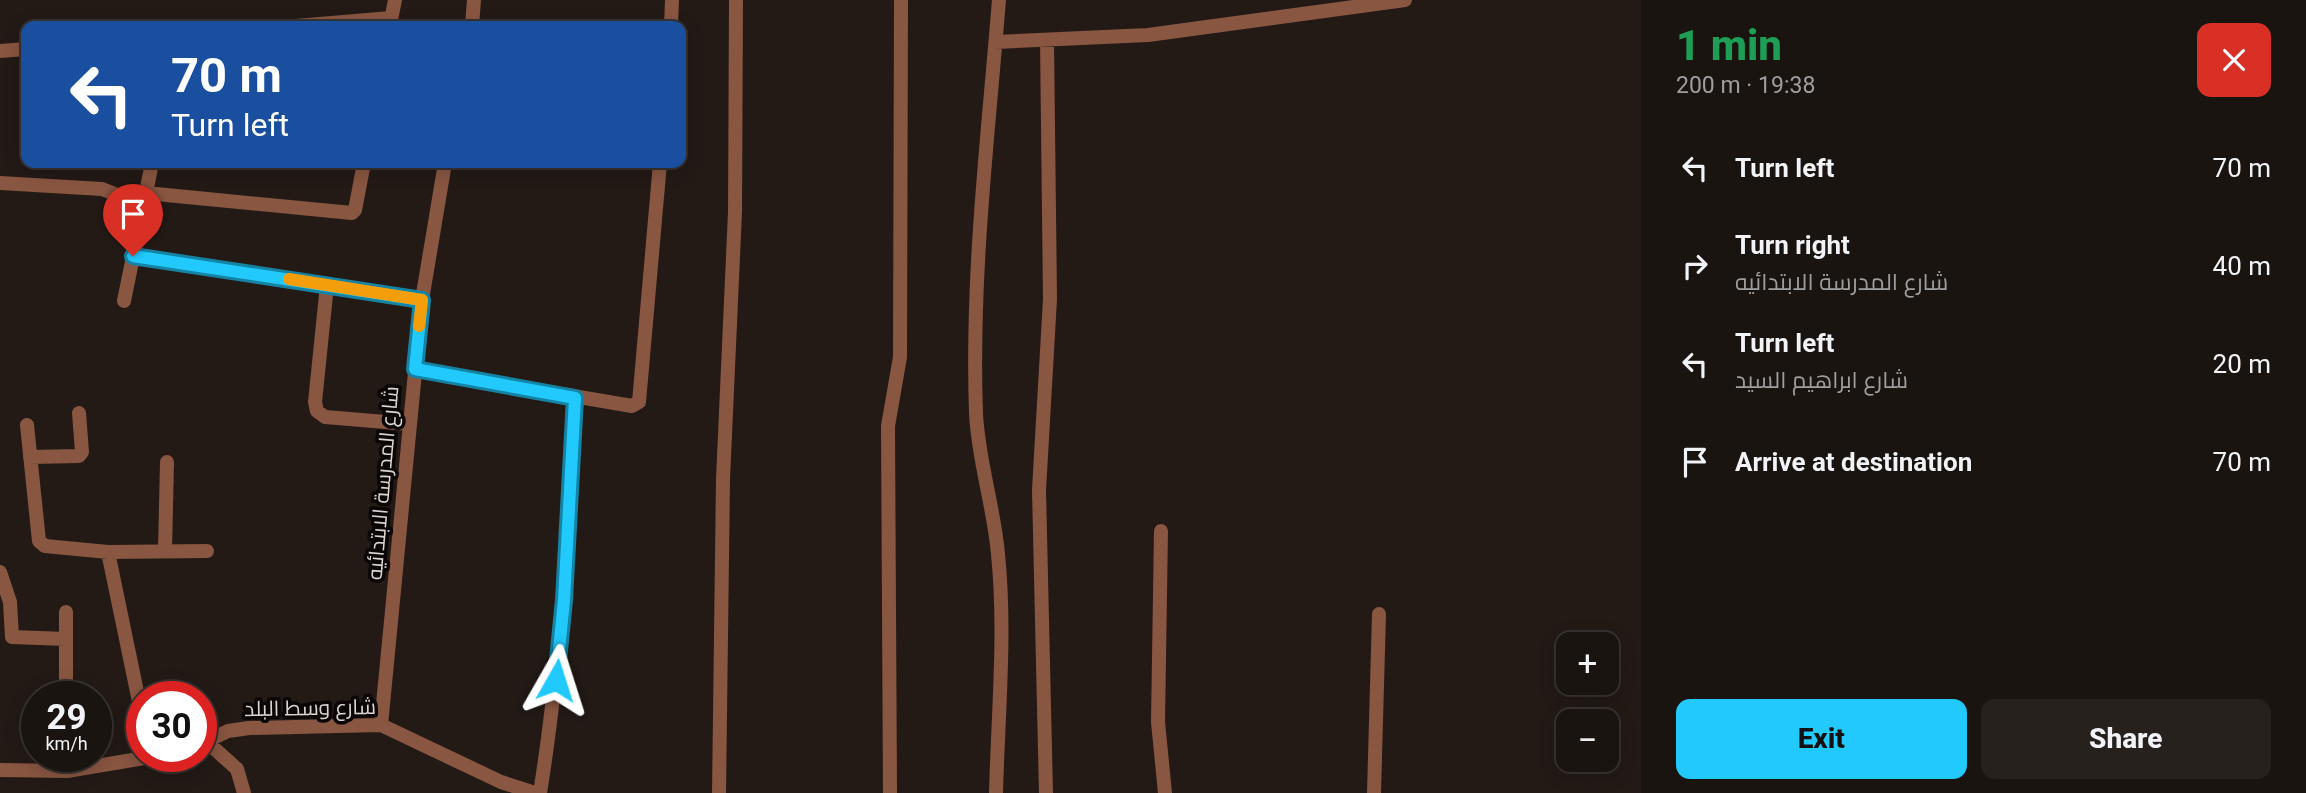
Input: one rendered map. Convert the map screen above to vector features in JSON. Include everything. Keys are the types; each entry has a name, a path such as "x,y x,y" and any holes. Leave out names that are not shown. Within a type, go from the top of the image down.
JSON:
{"street":[{"path":"390,21 395,0"},
{"path":"472,21 474,0"},
{"path":"671,21 672,0"},
{"path":"719,793 723,479 735,212 736,0"},
{"path":"890,793 888,426 900,357 901,0"},
{"path":"996,793 1000,661 999,556 976,415 976,316 979,220 999,0"},
{"path":"996,42 1148,36 1405,0"},
{"path":"1046,793 1039,490 1050,299 1047,40"},
{"path":"0,51 21,49"},
{"path":"124,301 151,168"},
{"path":"0,183 102,189 145,199 349,214 355,210 363,168"},
{"name":"شارع المدرسة الابتدائيه","path":"381,725 422,300 444,168"},
{"path":"415,369 575,398 632,406 639,402 660,168"},
{"path":"133,256 422,300"},
{"path":"327,285 315,402 317,411 325,416 410,424"},
{"path":"537,793 554,706 564,600 575,398"},
{"path":"30,457 79,456 82,452 79,413"},
{"path":"27,425 39,541 57,549 108,552 207,551"},
{"path":"165,551 167,462"},
{"path":"1161,531 1158,722 1165,793"},
{"path":"108,552 135,681"},
{"path":"0,572 10,602 14,638 66,639"},
{"path":"66,612 66,681"},
{"path":"1374,793 1379,614"},
{"name":"شارع وسط البلد","path":"217,738 242,729 381,725 501,782 537,793"},
{"path":"217,753 237,769 244,793"},
{"path":"0,770 21,768"}],"slow traffic":[{"path":"289,279 422,300 419,326"}],"route":[{"path":"133,256 422,300 415,369 575,398 564,600 556,680"}]}
